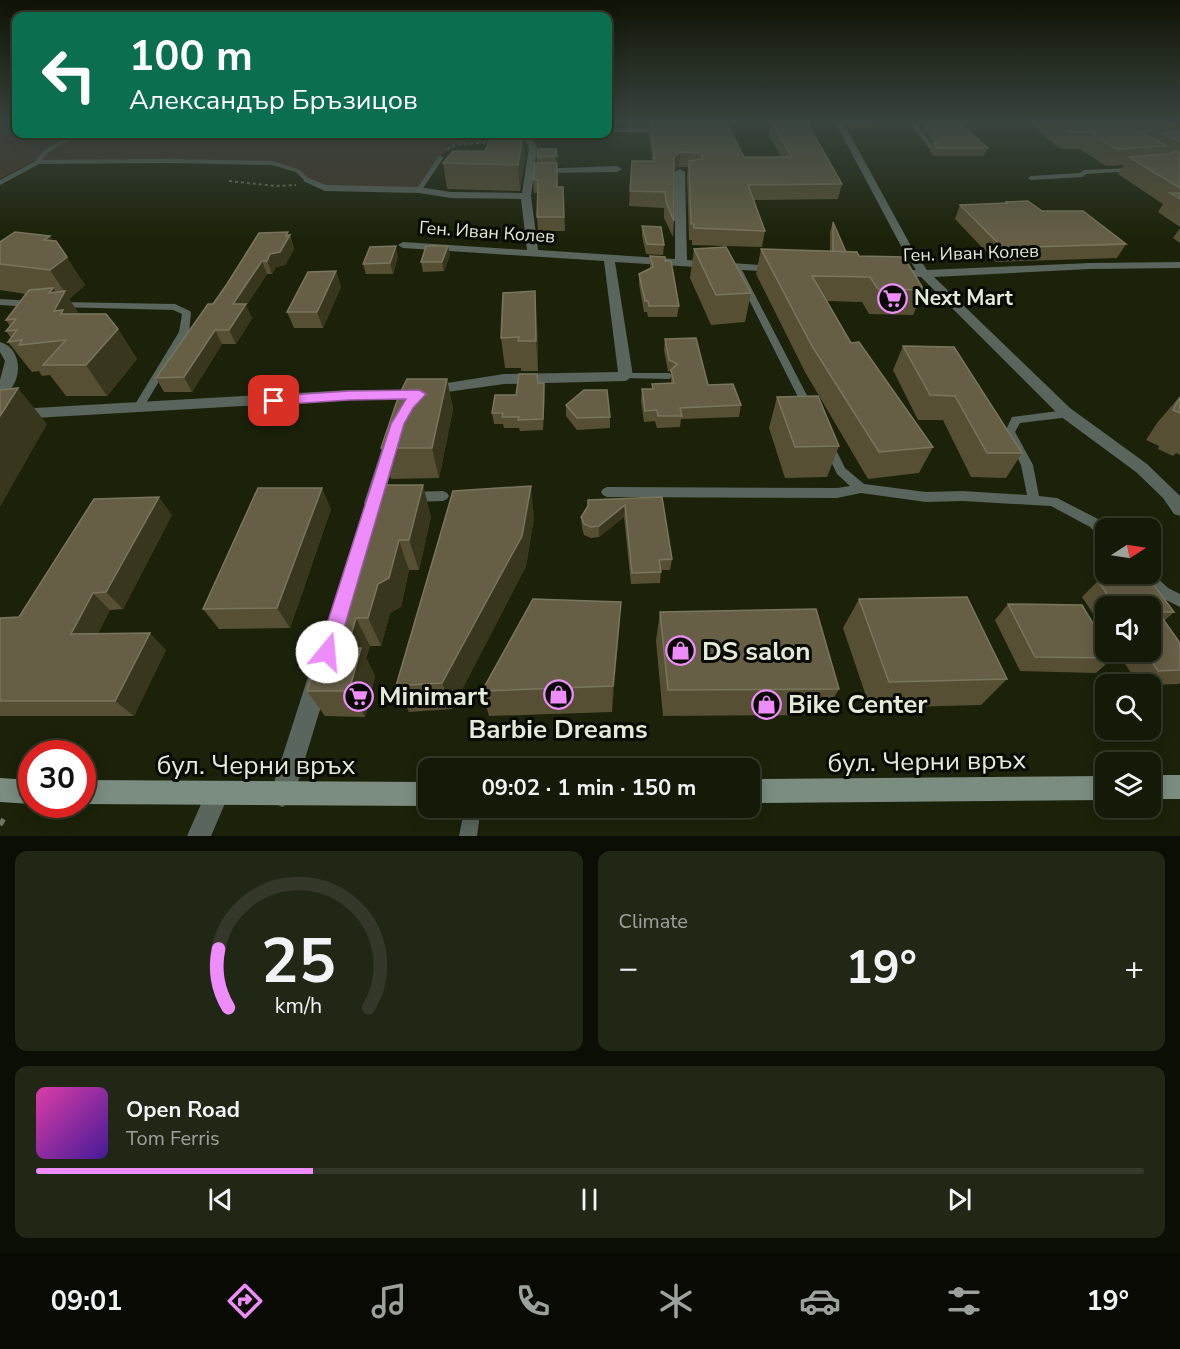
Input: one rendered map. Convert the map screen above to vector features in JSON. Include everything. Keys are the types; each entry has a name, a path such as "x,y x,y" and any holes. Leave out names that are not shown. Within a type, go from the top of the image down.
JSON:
{"main road":[{"path":"1161,787 1180,787"},
{"name":"бул. Черни връх","path":"760,791 1095,788"},
{"path":"0,790 18,791"},
{"name":"бул. Черни връх","path":"96,792 418,794"}],"street":[{"path":"532,161 526,196 533,253"},
{"path":"860,161 906,246 924,274 1066,414 1152,476 1172,496 1180,509"},
{"path":"531,171 617,169"},
{"path":"681,262 684,172"},
{"path":"308,181 325,188 419,190 451,195 526,196"},
{"name":"Ген. Иван Колев","path":"403,245 681,262 737,268 784,269"},
{"path":"0,415 349,395 419,394 438,388 487,381 626,376 609,259"},
{"name":"Ген. Иван Колев","path":"877,272 924,274 1090,266 1180,265"},
{"path":"0,346 11,355 13,363 0,391"},
{"path":"368,519 386,497 400,420 407,405 419,394"},
{"path":"282,795 324,663"},
{"path":"199,836 217,794"}],"lane":[{"path":"0,183 38,162 166,161"},
{"path":"169,161 272,163 298,171 308,181"},
{"path":"419,190 438,161"},
{"path":"1031,178 1082,175 1084,172 1141,170"},
{"path":"737,268 815,420"},
{"path":"0,302 39,304"},
{"path":"50,304 176,307 187,313 184,332 139,406"},
{"path":"626,376 669,376"},
{"path":"1034,500 1027,465 1010,432 1016,420 1066,414"},
{"path":"825,441 841,471 861,488"},
{"path":"607,492 837,493 861,488 926,496 1053,501 1095,524"},
{"path":"386,497 443,496"},
{"path":"1155,584 1163,592 1180,601"},
{"path":"468,836 471,818"}],"path":[{"path":"229,181 276,186 308,181"},
{"path":"0,825 5,817"}],"shaded area":[{"path":"0,161 35,161 0,179"},
{"path":"37,161 438,161 419,190 315,186 298,171 272,163"}],"building":[{"path":"445,161 519,161 518,165 443,163"},
{"path":"632,161 674,161 674,221 666,202 665,192 630,191"},
{"path":"689,161 829,161 842,184 748,185 765,231 694,228 694,224 691,224"},
{"path":"1136,161 1180,161 1180,188"},
{"path":"535,163 557,163 557,187 563,187 564,217 537,217 538,182 533,179"},
{"path":"1170,193 1180,193 1180,199"},
{"path":"1028,201 1042,211 1083,211 1126,244 1003,248 960,205"},
{"path":"833,222 846,252 833,252"},
{"path":"642,226 661,227 664,245 647,244"},
{"path":"15,232 50,236 44,240 56,241 67,257 50,270 0,264 0,242"},
{"path":"288,232 286,236 290,235 280,252 270,254 267,261 262,261 233,304 246,304 229,330 215,330 184,377 156,378 208,304 213,304 259,233"},
{"path":"396,246 390,263 363,264 370,247"},
{"path":"426,246 448,246 442,262 421,262"},
{"path":"726,247 751,293 716,295 694,249"},
{"path":"761,249 857,252 859,256 904,257 924,290 878,289 870,277 812,276 851,343 859,342 933,447 879,452 812,346"},
{"path":"650,256 665,257 665,261 671,261 679,306 649,306 648,301 645,301 639,274 653,267"},
{"path":"336,271 317,312 287,312 308,272"},
{"path":"53,288 49,293 65,291 54,311 63,310 61,314 106,314 118,329 86,365 43,365 66,340 19,345 22,340 8,342 17,330 6,331 16,319 6,320 29,290"},
{"path":"535,291 536,341 518,341 519,337 501,338 503,293"},
{"path":"696,338 708,385 733,384 741,405 680,408 682,416 658,416 657,410 645,411 642,389 653,389 652,384 674,383 671,370 677,364 669,360 665,339"},
{"path":"903,346 954,347 1022,453 987,453 955,396 930,395"},
{"path":"519,374 537,374 538,383 544,383 543,419 518,420 519,417 502,417 503,413 492,413 495,395 516,395"},
{"path":"407,379 447,379 432,448 381,448 399,395"},
{"path":"18,388 0,416 0,390"},
{"path":"584,390 607,390 610,417 577,418 566,405"},
{"path":"818,396 839,446 795,447 777,397"},
{"path":"1180,397 1180,413 1173,410"},
{"path":"374,485 423,485 409,540 399,540 389,578 378,584 368,618 356,618 347,648 361,648 349,691 307,691"},
{"path":"531,486 522,536 442,683 396,686 453,491"},
{"path":"258,488 322,488 277,608 203,609"},
{"path":"159,497 106,592 93,593 71,634 150,633 115,701 0,701 0,618 19,617 94,499"},
{"path":"662,497 672,559 659,560 661,572 632,573 625,505 599,526 591,527 584,524 581,517 588,506 588,500"},
{"path":"1100,584 1153,584 1174,612 1161,612 1161,596 1108,596"},
{"path":"967,597 1007,679 889,682 859,599"},
{"path":"533,599 621,602 613,686 482,691"},
{"path":"1008,604 1082,605 1095,627 1095,658 1035,657"},
{"path":"816,609 839,689 668,690 660,612"},
{"path":"1161,616 1180,643 1180,670 1158,671 1152,662 1161,662"}],"place":[{"name":"Next Mart","path":"893,298"},
{"name":"DS salon","path":"681,651"},
{"name":"Barbie Dreams","path":"558,695"},
{"name":"Minimart","path":"358,696"},
{"name":"Bike Center","path":"767,704"}],"route":[{"path":"274,401 349,395 419,394 407,405 398,424 327,652"}]}
